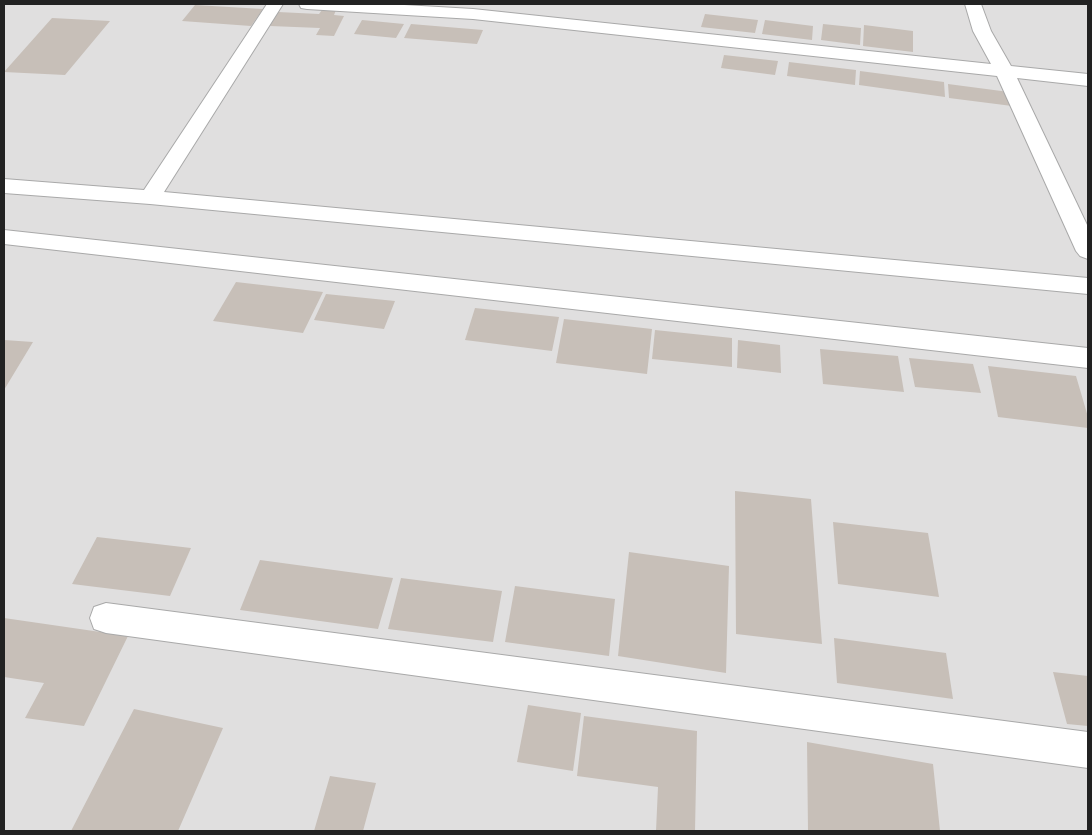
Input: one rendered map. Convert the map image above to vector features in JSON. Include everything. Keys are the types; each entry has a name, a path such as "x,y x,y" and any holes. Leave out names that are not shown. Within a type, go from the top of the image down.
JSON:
{"street":[{"path":"150,197 275,4"},
{"path":"306,4 474,9 1004,72 1088,80"},
{"path":"974,4 982,31 1004,72 1088,251"},
{"path":"4,186 150,197 1088,286"},
{"path":"4,237 1088,358"},
{"path":"106,618 1088,750"}],"shaded area":[{"path":"4,4 1088,4 1088,831 4,831"}],"building":[{"path":"195,5 263,9 251,26 182,21"},
{"path":"322,10 336,10 334,15 344,16 334,36 316,35 320,28 270,26 278,12 319,14"},
{"path":"705,14 758,20 755,33 701,27"},
{"path":"52,18 110,21 65,75 4,72"},
{"path":"362,20 404,24 396,38 354,34"},
{"path":"765,20 813,26 812,40 762,34"},
{"path":"411,24 483,30 477,44 404,38"},
{"path":"823,24 861,28 860,45 821,40"},
{"path":"864,25 913,31 913,52 863,46"},
{"path":"724,55 778,61 775,75 721,68"},
{"path":"789,62 856,70 855,85 787,76"},
{"path":"860,71 944,82 945,97 859,85"},
{"path":"948,84 1009,92 1012,106 949,98"},
{"path":"236,282 323,292 303,333 213,321"},
{"path":"326,294 395,301 384,329 314,320"},
{"path":"475,308 559,317 552,351 465,340"},
{"path":"564,319 652,329 647,374 556,363"},
{"path":"655,330 732,338 732,367 652,359"},
{"path":"4,340 33,342 4,390"},
{"path":"738,340 780,345 781,373 737,368"},
{"path":"820,349 898,356 904,392 823,384"},
{"path":"909,358 973,364 981,393 915,387"},
{"path":"988,366 1076,376 1088,417 1088,428 998,417"},
{"path":"735,491 811,499 822,644 736,634"},
{"path":"833,522 928,533 939,597 838,584"},
{"path":"97,537 191,548 170,596 72,584"},
{"path":"629,552 729,566 726,673 618,656"},
{"path":"260,560 393,578 378,629 240,610"},
{"path":"401,578 502,591 493,642 388,629"},
{"path":"515,586 615,599 609,656 505,642"},
{"path":"4,618 128,636 84,726 25,718 44,683 4,677"},
{"path":"834,638 946,653 953,699 837,683"},
{"path":"1053,672 1088,676 1088,726 1067,724"},
{"path":"528,705 581,713 573,771 517,762"},
{"path":"134,709 223,728 178,831 71,831"},
{"path":"584,716 697,731 695,831 656,831 658,787 577,776"},
{"path":"807,742 933,764 940,831 808,831"},
{"path":"330,776 376,783 363,831 314,831"}]}
